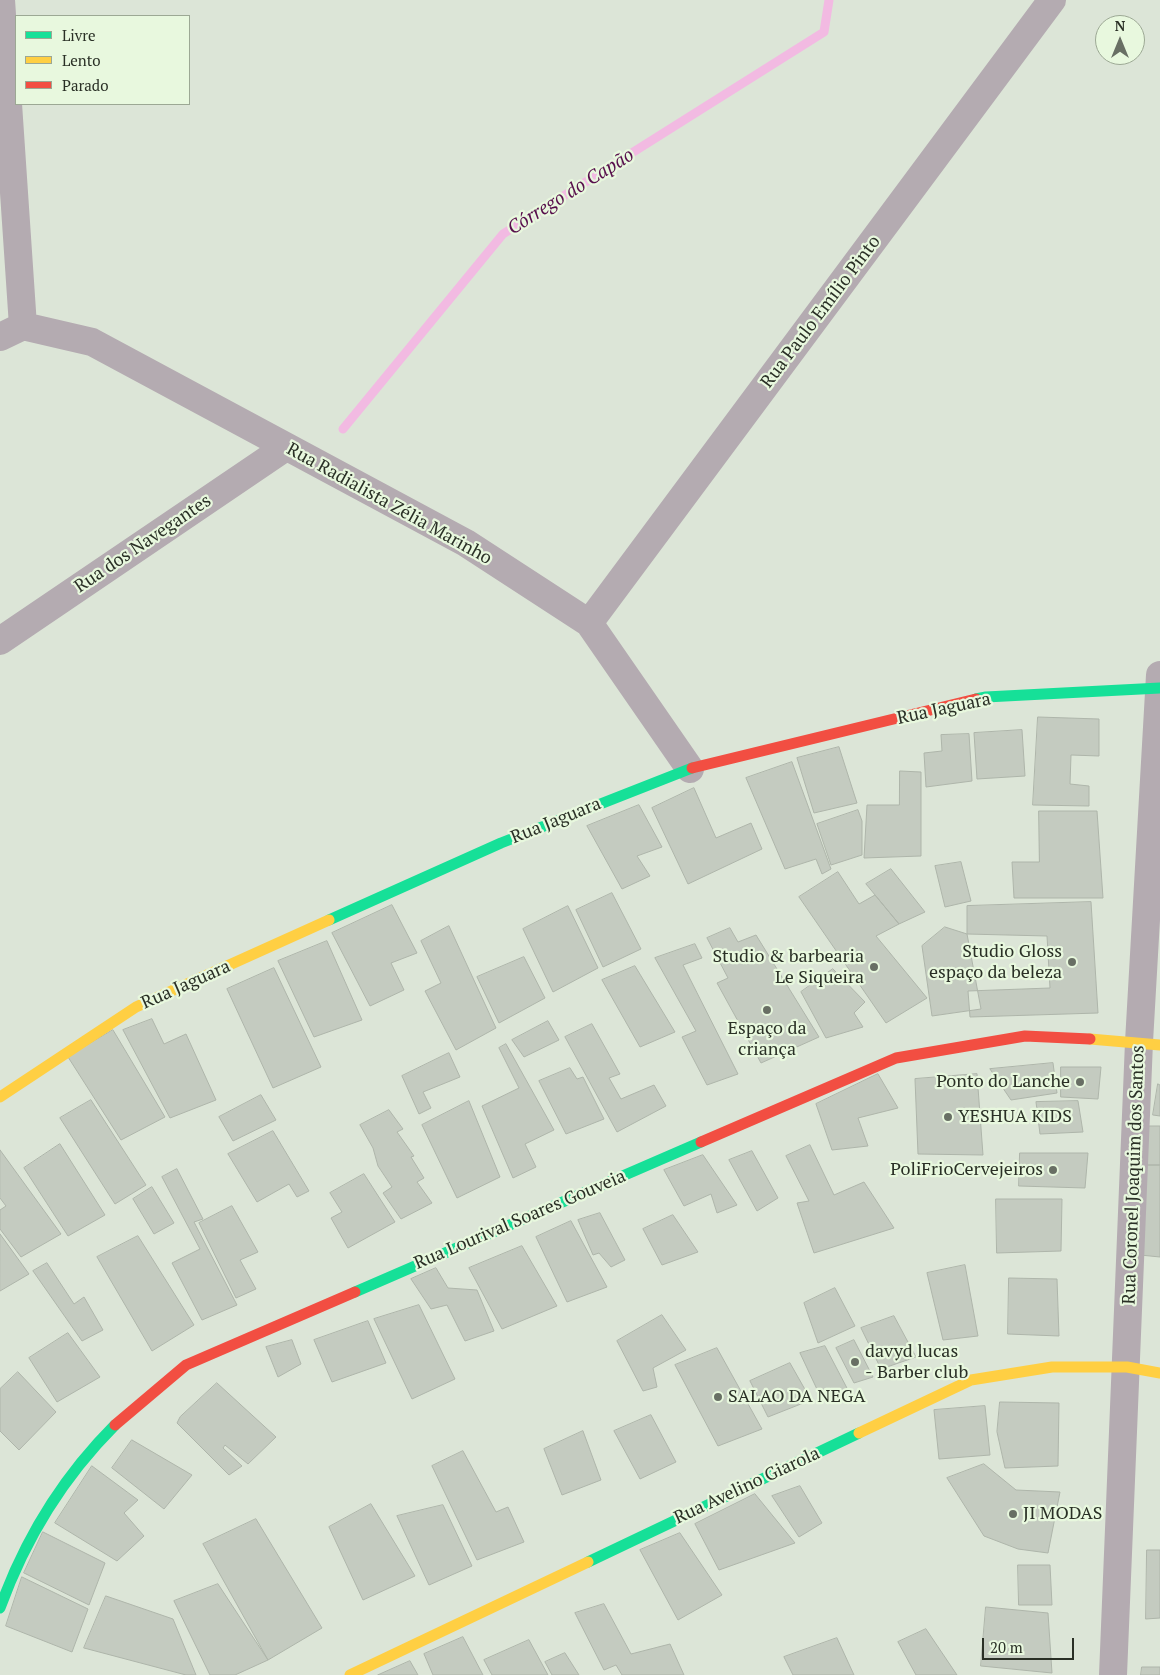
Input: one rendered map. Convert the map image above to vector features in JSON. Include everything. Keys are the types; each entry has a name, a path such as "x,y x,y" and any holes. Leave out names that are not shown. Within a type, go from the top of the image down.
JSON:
{"street":[{"path":"0,0 11,332"},
{"name":"Rua Paulo Emílio Pinto","path":"589,623 1052,0"},
{"name":"Rua Radialista Zélia Marinho","path":"11,332 92,342 466,543 589,623 690,768"},
{"name":"Rua dos Navegantes","path":"0,641 286,446"},
{"name":"Rua Jaguara","path":"0,1097 136,1007 502,843 690,768 986,697 1159,683"},
{"name":"Rua Coronel Joaquim dos Santos","path":"1114,1675 1128,1367 1150,1043 1159,683"},
{"name":"Rua Lourival Soares Gouveia","path":"0,1608 7,1588 53,1497 106,1433 186,1365 896,1058 1025,1036 1150,1043"},
{"name":"Rua Avelino Giarola","path":"350,1675 972,1380 1052,1367 1128,1367 1160,1373"}],"building":[{"path":"1038,717 1099,719 1099,756 1071,755 1070,784 1089,786 1089,806 1033,805"},
{"path":"1022,730 1025,776 977,779 974,733"},
{"path":"969,734 972,781 926,787 924,753 942,751 941,735"},
{"path":"839,747 857,803 814,813 797,758"},
{"path":"792,762 831,869 822,874 816,859 785,869 746,778"},
{"path":"900,771 921,772 921,856 864,858 867,805 899,805"},
{"path":"694,788 716,838 751,823 762,849 688,884 652,808"},
{"path":"639,805 662,847 637,856 650,876 622,889 587,826"},
{"path":"858,810 862,821 862,855 831,865 817,824"},
{"path":"1039,811 1097,811 1103,898 1014,898 1012,862 1039,862"},
{"path":"961,862 971,901 945,907 935,866"},
{"path":"891,869 925,912 899,924 866,884"},
{"name":"Studio & barbearia Le Siqueira","path":"838,872 859,904 875,895 899,924 876,936 927,998 886,1023 799,897"},
{"path":"612,893 641,949 603,967 576,910"},
{"name":"Studio Gloss espaço da beleza","path":"1091,902 1098,1013 970,1017 968,991 1050,988 1047,936 967,934 967,906"},
{"path":"392,905 417,953 391,963 404,990 370,1006 332,933"},
{"path":"568,906 598,968 553,992 523,929"},
{"path":"449,926 496,1028 456,1050 425,991 441,983 421,941"},
{"path":"945,927 967,934 981,1009 932,1016 922,946"},
{"name":"Espaço da criança","path":"730,928 738,942 756,935 819,1037 761,1063 717,983 728,978 707,938"},
{"path":"327,941 362,1020 314,1037 278,961"},
{"path":"695,944 702,958 683,965 738,1074 707,1085 682,1037 696,1031 655,958"},
{"path":"524,957 545,998 499,1023 477,977"},
{"path":"635,966 675,1032 640,1047 602,980"},
{"path":"274,968 321,1067 273,1088 227,989"},
{"path":"833,969 865,1002 854,1013 863,1027 826,1038 801,992"},
{"path":"152,1019 164,1044 186,1034 216,1100 170,1118 123,1030"},
{"path":"548,1021 559,1040 524,1057 512,1040"},
{"path":"592,1024 620,1074 609,1078 621,1099 654,1085 666,1106 617,1132 565,1037"},
{"path":"113,1030 165,1117 121,1140 68,1057"},
{"path":"506,1044 554,1130 525,1144 536,1167 513,1178 482,1106 519,1088 499,1048"},
{"path":"449,1053 460,1077 423,1092 431,1108 419,1114 402,1076"},
{"path":"1053,1063 1057,1093 1011,1100 990,1069"},
{"name":"Ponto do Lanche","path":"1061,1067 1101,1067 1098,1099 1061,1097"},
{"path":"570,1068 577,1079 583,1077 604,1119 566,1134 539,1081"},
{"path":"878,1074 898,1108 858,1118 868,1146 832,1150 816,1104"},
{"name":"YESHUA KIDS","path":"977,1074 983,1155 918,1154 915,1079"},
{"path":"1158,1084 1160,1085 1160,1116 1153,1115"},
{"path":"261,1095 276,1120 233,1141 219,1117"},
{"path":"91,1100 146,1185 115,1204 60,1118"},
{"path":"469,1101 500,1177 457,1198 422,1125"},
{"path":"1078,1101 1083,1132 1040,1134 1036,1102"},
{"path":"389,1110 403,1129 397,1132 414,1156 411,1157 424,1178 417,1182 432,1203 401,1219 383,1193 392,1187 378,1166 373,1148 360,1125"},
{"path":"1141,1126 1160,1126 1160,1165 1140,1165"},
{"path":"273,1131 309,1191 297,1197 289,1184 257,1202 228,1154"},
{"path":"60,1144 105,1215 68,1236 24,1168"},
{"path":"810,1145 834,1195 864,1182 894,1228 814,1253 797,1203 809,1201 786,1156"},
{"path":"0,1150 61,1234 21,1257 0,1229 0,1210 6,1206 0,1198"},
{"path":"752,1151 778,1198 757,1211 729,1160"},
{"name":"PoliFrioCervejeiros","path":"1020,1153 1088,1153 1085,1188 1019,1186"},
{"path":"703,1155 737,1205 717,1213 711,1194 684,1206 664,1170"},
{"path":"1140,1165 1160,1165 1160,1257 1140,1255"},
{"path":"177,1169 203,1219 194,1222 237,1305 202,1320 172,1263 200,1249 162,1177"},
{"path":"364,1174 395,1222 348,1248 331,1218 342,1212 330,1193"},
{"path":"152,1187 174,1223 154,1234 133,1199"},
{"path":"996,1199 1062,1199 1061,1251 997,1253"},
{"path":"232,1206 258,1252 240,1260 256,1289 236,1298 199,1223"},
{"path":"600,1213 625,1260 611,1267 599,1253 593,1255 578,1220"},
{"path":"673,1215 698,1252 662,1265 643,1229"},
{"path":"571,1221 607,1287 567,1302 536,1237"},
{"path":"0,1234 29,1274 0,1291"},
{"path":"138,1236 194,1325 152,1351 97,1257"},
{"path":"522,1246 557,1306 502,1329 469,1268"},
{"path":"47,1263 74,1304 84,1297 103,1330 82,1341 33,1271"},
{"path":"965,1265 978,1336 943,1340 927,1273"},
{"path":"436,1268 448,1288 477,1290 494,1331 465,1341 447,1305 431,1309 411,1279"},
{"path":"1009,1278 1057,1279 1059,1336 1008,1334"},
{"path":"835,1288 855,1326 818,1343 804,1303"},
{"path":"419,1305 455,1379 412,1399 374,1319"},
{"path":"662,1315 686,1350 653,1368 657,1387 643,1391 617,1341"},
{"path":"894,1316 916,1357 881,1369 861,1328"},
{"path":"368,1321 386,1363 332,1382 314,1340"},
{"path":"68,1333 100,1377 57,1402 29,1358"},
{"path":"292,1340 301,1364 278,1377 266,1347"},
{"name":"davyd lucas - Barber club","path":"854,1340 873,1377 854,1383 836,1348"},
{"path":"825,1346 848,1390 822,1400 800,1353"},
{"name":"SALAO DA NEGA","path":"717,1348 762,1429 718,1446 675,1365"},
{"path":"790,1363 811,1400 768,1417 750,1381"},
{"path":"18,1372 56,1412 19,1450 0,1431 0,1389"},
{"path":"217,1383 276,1437 248,1464 225,1445 223,1448 242,1466 229,1475 177,1423 180,1417"},
{"path":"1000,1402 1059,1403 1058,1466 1005,1468 997,1432"},
{"path":"985,1406 990,1455 939,1459 934,1410"},
{"path":"651,1415 676,1462 640,1479 614,1431"},
{"path":"583,1431 601,1480 562,1495 544,1449"},
{"path":"132,1440 192,1475 164,1509 112,1468"},
{"path":"463,1451 496,1512 508,1507 524,1542 477,1560 432,1466"},
{"name":"JI MODAS","path":"984,1464 1016,1490 1060,1492 1048,1553 1018,1549 984,1536 947,1478"},
{"path":"92,1466 138,1500 124,1513 144,1536 117,1561 55,1523"},
{"path":"800,1486 822,1523 799,1537 772,1496"},
{"path":"755,1494 795,1543 719,1570 695,1524"},
{"path":"371,1504 415,1576 363,1600 329,1527"},
{"path":"443,1505 472,1566 429,1585 397,1516"},
{"path":"256,1519 322,1628 268,1660 203,1544"},
{"path":"43,1532 105,1563 89,1605 24,1573"},
{"path":"680,1533 722,1595 678,1620 640,1550"},
{"path":"1147,1550 1160,1550 1160,1618 1146,1619"},
{"path":"1018,1565 1050,1565 1052,1605 1019,1605"},
{"path":"22,1577 88,1609 72,1652 6,1626"},
{"path":"218,1584 268,1660 235,1675 210,1675 174,1601"},
{"path":"106,1596 173,1619 196,1675 186,1675 84,1648"},
{"path":"604,1604 631,1654 670,1644 684,1675 622,1675 616,1665 604,1670 575,1613"},
{"path":"986,1607 1048,1613 1052,1673 981,1666"},
{"path":"926,1629 957,1675 916,1675 898,1642"},
{"path":"463,1637 483,1675 433,1675 424,1654"},
{"path":"837,1638 854,1675 793,1675 784,1657"},
{"path":"529,1640 548,1675 492,1675 484,1660"},
{"path":"565,1653 579,1675 552,1675 545,1662"},
{"path":"410,1661 418,1675 378,1675"},
{"path":"1142,1667 1160,1667 1160,1675 1141,1675"}],"waterway":[{"name":"Córrego do Capão","path":"343,429 503,234 824,32 829,0"}],"traffic: fast":[{"path":"976,699 1160,688"},
{"path":"329,920 501,843 692,768"},
{"path":"355,1292 701,1142"},
{"path":"0,1608 21,1558 47,1510 79,1466 115,1425"},
{"path":"588,1562 859,1433"}],"traffic: slow":[{"path":"0,1097 136,1007 329,920"},
{"path":"1090,1039 1160,1045"},
{"path":"859,1433 971,1380 1052,1367 1127,1367 1160,1373"},
{"path":"350,1675 588,1562"}],"traffic: jam":[{"path":"692,768 976,699"},
{"path":"701,1142 896,1058 1025,1036 1090,1039"},
{"path":"115,1425 186,1365 355,1292"}],"place":[{"name":"Studio Gloss espaço da beleza","path":"1072,962"},
{"name":"Studio & barbearia Le Siqueira","path":"874,967"},
{"name":"Espaço da criança","path":"767,1010"},
{"name":"Ponto do Lanche","path":"1080,1082"},
{"name":"YESHUA KIDS","path":"948,1117"},
{"name":"PoliFrioCervejeiros","path":"1053,1170"},
{"name":"davyd lucas - Barber club","path":"855,1362"},
{"name":"SALAO DA NEGA","path":"718,1397"},
{"name":"JI MODAS","path":"1013,1514"}]}
